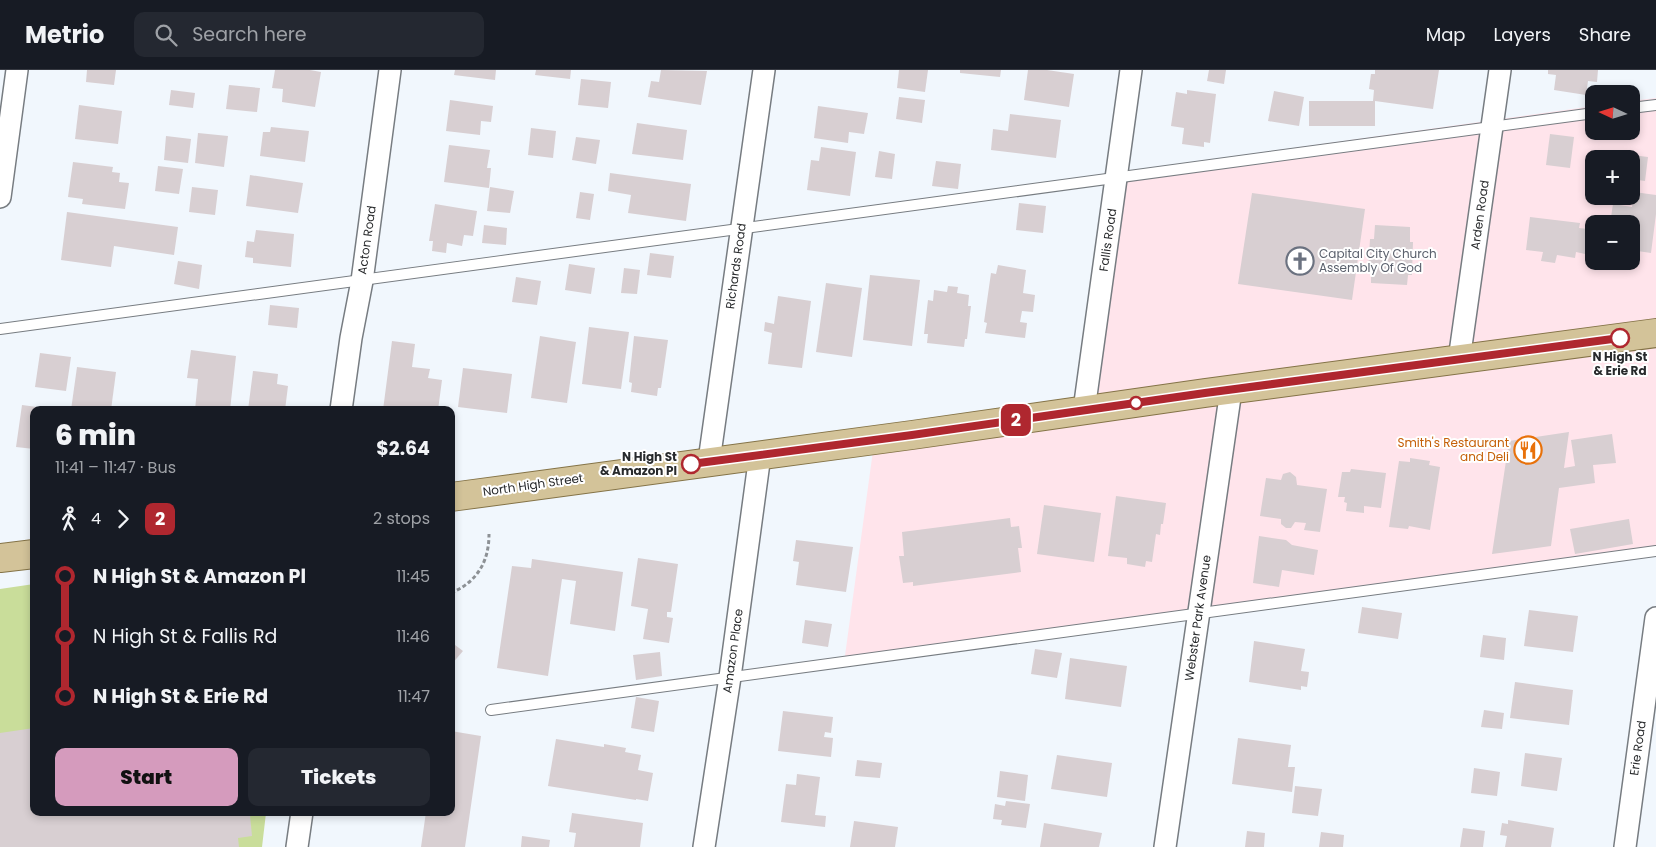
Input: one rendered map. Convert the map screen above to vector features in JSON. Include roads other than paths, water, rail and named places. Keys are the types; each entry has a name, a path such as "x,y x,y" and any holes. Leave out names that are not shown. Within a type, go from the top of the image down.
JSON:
{"main road":[{"name":"North High Street","path":"455,496 1656,333"},
{"path":"0,558 30,554"}],"street":[{"path":"0,197 17,70"},
{"name":"Acton Road","path":"342,406 351,338 362,281 390,70"},
{"name":"Richards Road","path":"709,461 764,70"},
{"name":"Fallis Road","path":"1084,410 1131,70"},
{"name":"Arden Road","path":"1459,360 1500,70"},
{"name":"Webster Park Avenue","path":"1165,847 1231,390"},
{"name":"Amazon Place","path":"704,847 730,677 760,455"},
{"name":"Erie Road","path":"1625,847 1656,618"},
{"path":"298,847 302,816"}],"lane":[{"path":"1640,107 1656,105"},
{"path":"0,329 1585,114"},
{"path":"491,710 1656,550"}],"place":[{"name":"Capital City Church Assembly Of God","path":"1300,261"},
{"name":"N High St & Erie Rd","path":"1620,338"},
{"name":"Smith's Restaurant and Deli","path":"1528,450"},
{"name":"N High St & Amazon Pl","path":"691,464"}]}
